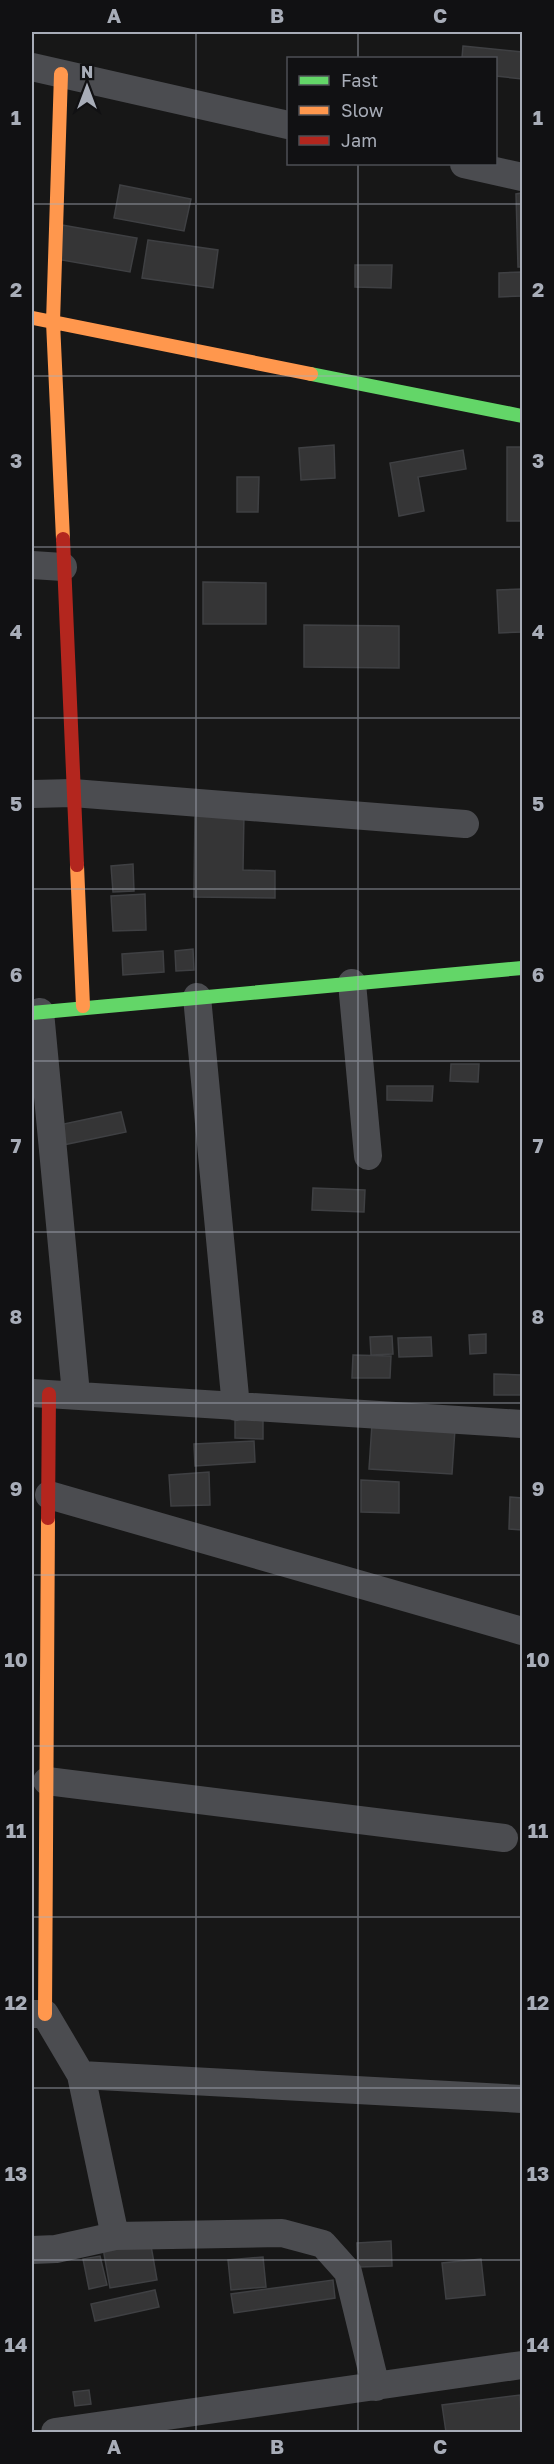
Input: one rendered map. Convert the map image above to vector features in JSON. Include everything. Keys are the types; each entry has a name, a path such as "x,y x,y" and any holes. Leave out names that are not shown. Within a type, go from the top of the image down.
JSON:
{"street":[{"path":"32,67 287,124"},
{"path":"61,74 53,322 83,1006"},
{"path":"468,165 522,177"},
{"path":"32,317 522,416"},
{"path":"32,565 63,567"},
{"path":"32,794 73,793 465,824"},
{"path":"115,2236 81,2075 38,2014 47,1781 52,1393 36,1013 83,1006 522,968"},
{"path":"352,983 368,1156"},
{"path":"197,997 236,1407"},
{"path":"52,1393 236,1407 522,1424"},
{"path":"49,1494 522,1631"},
{"path":"47,1781 504,1838"},
{"path":"81,2075 522,2099"},
{"path":"32,2250 56,2249 115,2236 282,2233 323,2244 348,2272 376,2387"},
{"path":"55,2433 168,2424 376,2387 522,2365"}],"building":[{"path":"463,46 522,52 522,79 497,76 497,57 462,57"},
{"path":"120,185 191,199 184,231 114,218"},
{"path":"522,193 522,267 518,267 516,194"},
{"path":"62,225 137,238 130,272 56,259"},
{"path":"148,240 218,250 213,288 142,278"},
{"path":"355,265 392,265 391,288 355,287"},
{"path":"522,272 522,296 499,297 499,273"},
{"path":"334,445 335,478 301,480 299,448"},
{"path":"507,447 522,447 522,521 507,521"},
{"path":"463,450 466,469 418,477 424,511 399,516 390,463"},
{"path":"237,477 259,477 258,512 237,512"},
{"path":"203,582 266,583 266,624 203,624"},
{"path":"522,589 522,632 499,633 497,590"},
{"path":"304,625 399,626 399,668 304,667"},
{"path":"195,812 244,813 243,870 275,871 275,898 194,897"},
{"path":"133,864 134,891 113,892 111,866"},
{"path":"145,894 146,930 113,931 111,896"},
{"path":"193,949 194,970 176,971 175,951"},
{"path":"163,951 164,972 123,975 122,954"},
{"path":"451,1064 479,1064 478,1082 450,1081"},
{"path":"387,1086 433,1086 432,1101 387,1100"},
{"path":"121,1112 126,1132 63,1145 59,1125"},
{"path":"313,1188 365,1190 364,1212 312,1210"},
{"path":"486,1334 486,1353 470,1354 469,1335"},
{"path":"392,1336 393,1354 371,1355 370,1337"},
{"path":"431,1337 432,1356 399,1357 398,1338"},
{"path":"353,1355 391,1356 390,1378 352,1378"},
{"path":"494,1374 522,1375 522,1395 494,1395"},
{"path":"235,1409 263,1409 263,1439 235,1438"},
{"path":"372,1424 455,1429 452,1474 369,1469"},
{"path":"254,1441 255,1462 195,1466 194,1444"},
{"path":"209,1472 210,1505 171,1506 169,1475"},
{"path":"361,1480 399,1482 399,1513 361,1512"},
{"path":"510,1497 522,1498 522,1530 509,1529"},
{"path":"150,2240 157,2280 110,2288 103,2248"},
{"path":"391,2241 392,2266 358,2267 357,2243"},
{"path":"100,2256 107,2285 89,2289 83,2259"},
{"path":"263,2257 266,2287 231,2290 228,2260"},
{"path":"481,2259 485,2295 446,2299 442,2263"},
{"path":"333,2280 335,2298 234,2313 231,2294"},
{"path":"155,2290 159,2307 95,2321 91,2304"},
{"path":"89,2390 91,2404 75,2406 73,2392"},
{"path":"520,2395 522,2432 446,2432 442,2405"}],"traffic: fast":[{"path":"311,374 522,416"},
{"path":"32,1013 522,968"}],"traffic: slow":[{"path":"61,74 53,322 63,539"},
{"path":"33,318 311,374"},
{"path":"77,865 83,1006"},
{"path":"45,2014 48,1518"}],"traffic: jam":[{"path":"63,539 77,865"},
{"path":"48,1518 49,1394"}]}
